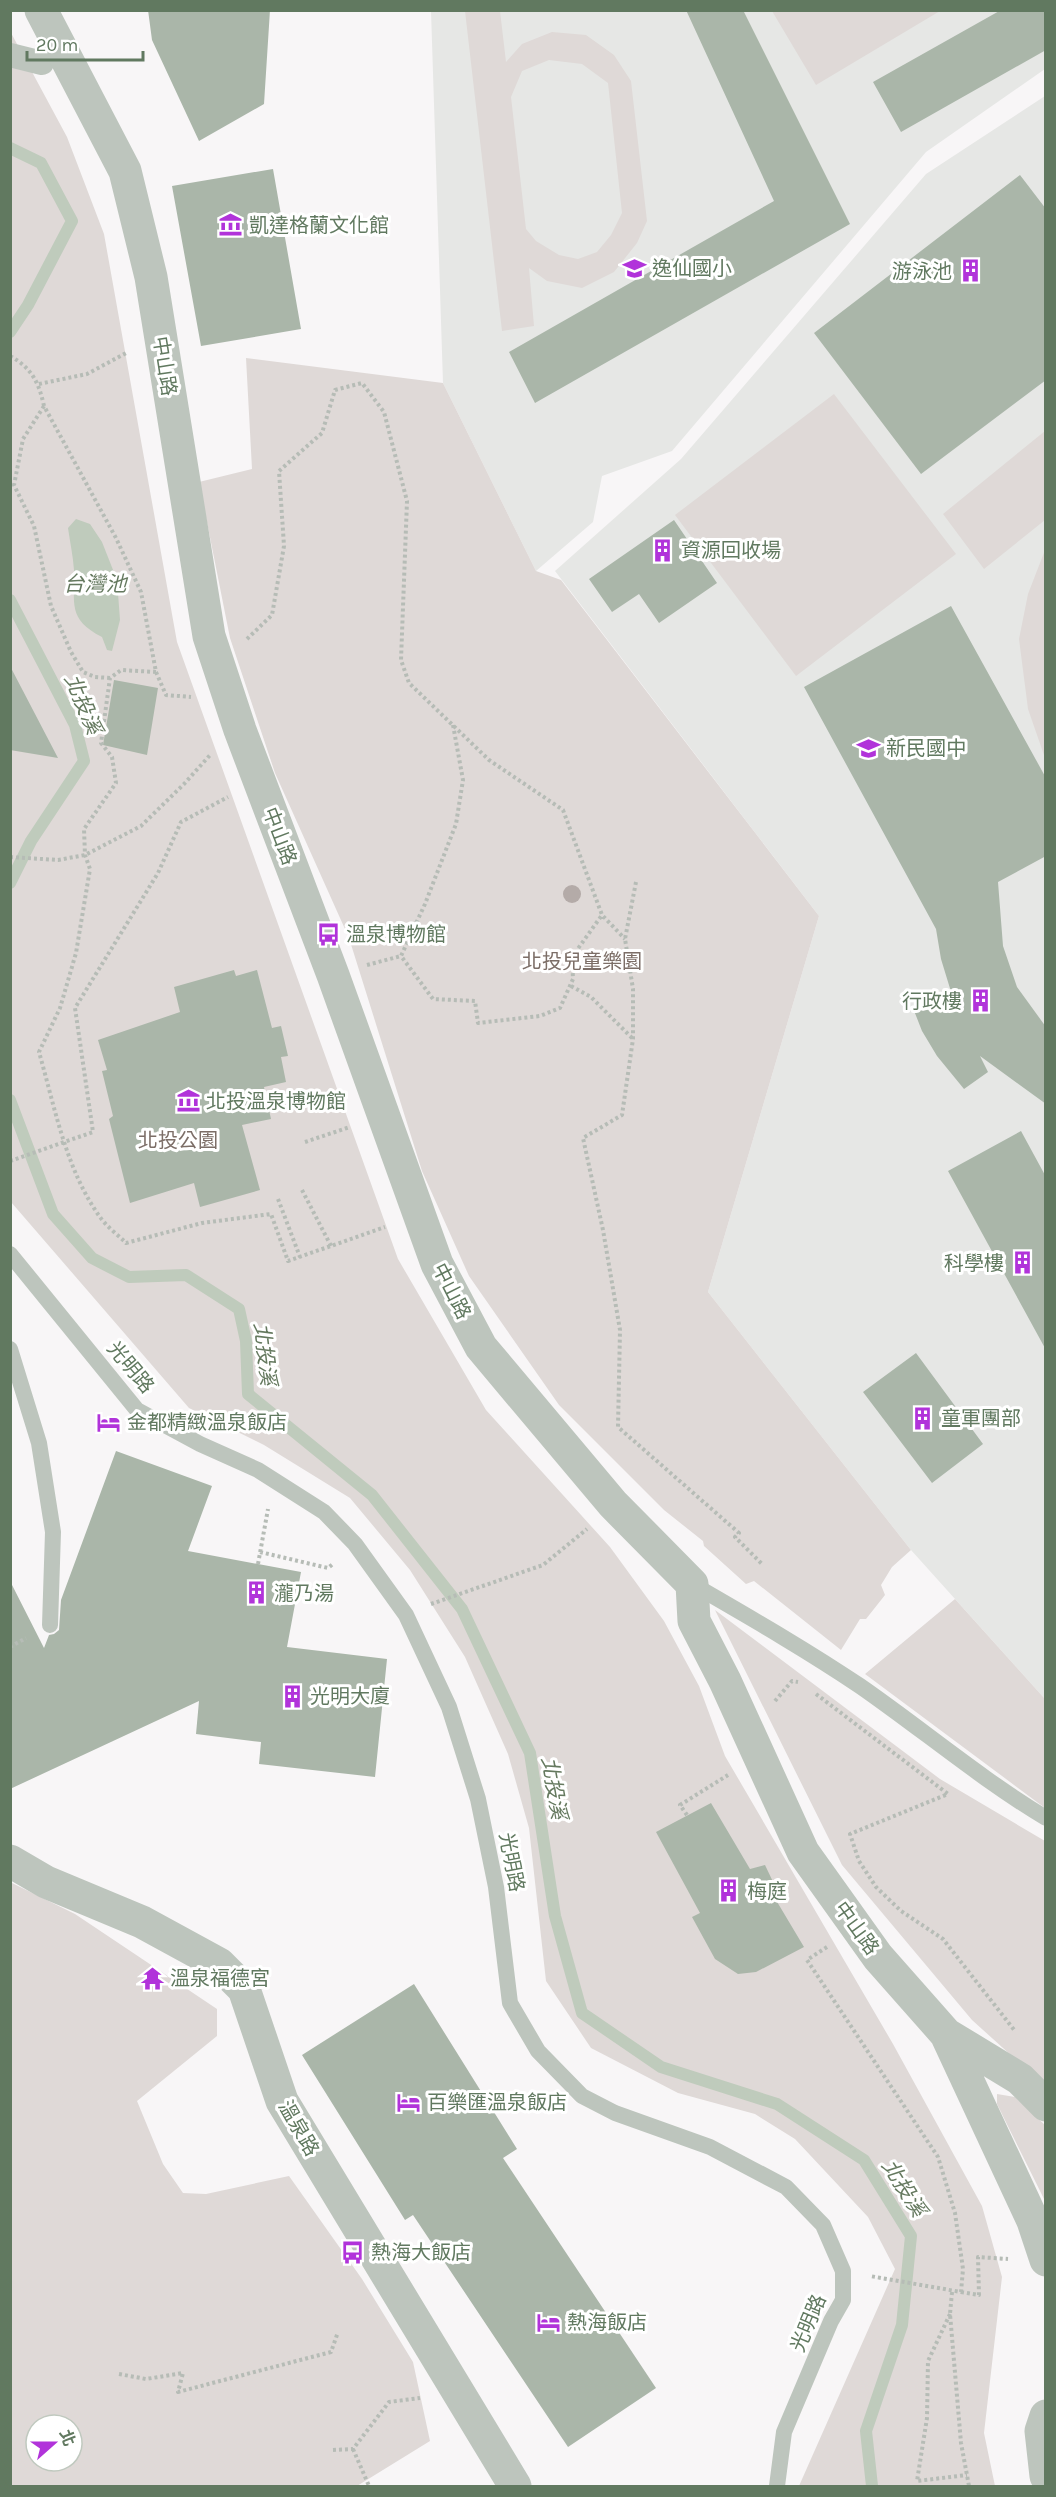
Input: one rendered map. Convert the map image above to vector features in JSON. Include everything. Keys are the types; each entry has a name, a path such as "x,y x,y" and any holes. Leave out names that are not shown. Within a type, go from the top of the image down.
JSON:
{"street":[{"name":"中山路","path":"41,10 125,171 151,277 209,636 240,730 333,975 437,1264 481,1347 613,1504 692,1584 694,1621 725,1681 803,1852 878,1957 946,2034 1034,2220 1031,2260"},
{"path":"10,55 42,63"},
{"name":"溫泉路","path":"10,1861 46,1882 142,1922 219,1964 244,1989 282,2101 515,2487"},
{"path":"946,2034 1020,2079 1046,2105"},
{"path":"1046,2416 1041,2431 1046,2476"}],"lane":[{"name":"光明路","path":"10,1254 138,1410 200,1444 258,1470 324,1512 355,1544 406,1615 449,1707 478,1799 496,1887 510,2003 538,2051 582,2096 615,2114 710,2147 786,2187 823,2225 843,2271 843,2300 831,2321 784,2432 777,2487"},
{"path":"10,1349 39,1443 53,1532 50,1625"},
{"name":"中山路","path":"692,1584 777,1633 860,1686 1012,1798 1046,1818"}],"path":[{"path":"39,384 87,374 136,347"},
{"path":"10,356 25,364 39,384 44,406 116,538 141,591 156,672 166,695 194,697"},
{"path":"209,636 238,647 272,615 284,546 279,471 322,433 335,390 362,382 384,412 407,501 401,660 409,683 489,760 563,810 602,915 625,939"},
{"path":"44,406 23,439 14,485 34,526 51,606 70,652 83,672 95,677 110,678 121,670 156,672"},
{"path":"110,678 101,743 112,757 116,783 84,829 85,855 90,869 76,953 60,1008 39,1052 64,1143 85,1193 101,1219 126,1243 202,1223 271,1214 288,1261 390,1225"},
{"path":"452,722 463,780 456,824 425,904 401,956 433,999 475,1001 478,1023 540,1016 560,1008 573,979 572,957 602,915"},
{"path":"10,857 58,860 85,855 141,826 184,784 212,752"},
{"path":"10,1161 93,1132 75,1008 158,873 181,822 230,796"},
{"path":"636,882 625,939 633,989 633,1039 622,1114 583,1138 603,1230 620,1330 618,1427 740,1533 735,1537 763,1565"},
{"path":"570,986 591,997 633,1039"},
{"path":"305,1142 354,1125"},
{"path":"302,1190 331,1246"},
{"path":"278,1199 300,1257"},
{"path":"258,1564 274,1480"},
{"path":"423,1606 543,1566 594,1523"},
{"path":"260,1551 328,1568 355,1544"},
{"path":"769,1707 792,1681 800,1682"},
{"path":"809,1689 948,1794 850,1834 859,1862 876,1887 901,1911 943,1939 1014,2030 1026,2061 1020,2079"},
{"path":"687,1815 680,1805 734,1771"},
{"path":"831,1945 807,1960 938,2157 955,2213 963,2269 961,2292"},
{"path":"894,2281 979,2295 978,2257 1031,2260"},
{"path":"952,2292 950,2314 961,2443 969,2487"},
{"path":"950,2314 928,2361 927,2418 917,2481 967,2475"},
{"path":"118,2374 146,2379 183,2373 178,2392 331,2352 338,2332"},
{"path":"333,2450 353,2449 389,2402 424,2398"},
{"path":"353,2449 369,2487"}],"shaded area":[{"name":"逸仙國小","path":"431,11 1045,11 1045,69 926,152 672,451 602,476 593,522 536,571 443,383"},
{"name":"新民國中","path":"1045,96 1045,1699 911,1550 708,1292 819,916 555,571 681,459 926,174"}],"green space":[{"path":"465,11 500,11 506,62 522,44 552,32 586,35 614,55 631,81 647,221 637,243 614,272 582,288 547,281 529,268 534,326 502,331","holes":["549,60 582,64 608,83 622,213 611,235 597,252 578,259 559,255 536,241 526,229 511,97 522,71"]},
{"path":"772,11 940,11 816,85"},
{"name":"北投公園","path":"10,31 67,137 104,234 177,642 398,1259 486,1410 610,1547 664,1621 699,1686 725,1756 893,2044 982,2206 1002,2277 984,2433 995,2486 799,2486 895,2269 868,2217 795,2139 755,2114 678,2093 591,2048 546,1981 529,1828 508,1754 465,1657 410,1570 350,1498 264,1445 189,1408 11,1202"},
{"name":"北投兒童樂園","path":"246,358 443,383 536,571 561,580 819,916 708,1292 911,1550 892,1567 881,1585 885,1595 866,1619 860,1619 841,1650 754,1581 746,1584 704,1546 703,1541 664,1510 559,1405 469,1276 422,1171 349,938 275,773 230,638 199,482 252,469"},
{"path":"834,394 956,554 796,676 675,515"},
{"path":"1045,431 1045,520 984,569 943,514"},
{"path":"1045,550 1045,758 1028,709 1019,639 1028,594"},
{"path":"955,1599 1045,1699 1045,1808 865,1674"},
{"path":"715,1610 940,1779 1045,1841 1045,2086 972,2020 842,1865"},
{"path":"10,1882 75,1914 217,2009 217,2036 137,2101 163,2164 183,2193 206,2194 289,2176 362,2279 413,2362 430,2441 357,2486 11,2486"},
{"path":"997,2094 1015,2097 1045,2125 1045,2201 997,2104"}],"water":[{"name":"台灣池","path":"76,519 90,524 102,542 117,580 120,620 112,651 107,650 102,637 83,624 75,610 74,565 68,528"}],"building":[{"path":"148,10 270,10 264,104 199,141 152,40"},
{"path":"686,10 743,10 850,224 535,403 509,352 774,201"},
{"path":"1001,10 1046,10 1046,50 901,132 873,82"},
{"name":"凱達格蘭文化館","path":"273,169 301,329 201,346 172,186"},
{"name":"游泳池","path":"1020,175 1046,209 1046,380 921,474 814,333"},
{"name":"資源回收場","path":"674,520 717,583 659,623 639,594 612,612 589,579"},
{"path":"951,606 1046,778 1046,856 998,882 1003,946 1017,987 1046,1027 1046,1104 980,1056 988,1072 964,1089 937,1056 922,1031 913,1008 952,995 941,959 936,929 804,687"},
{"path":"10,666 58,758 10,750"},
{"path":"114,680 158,688 147,755 103,745"},
{"name":"北投溫泉博物館","path":"234,970 236,976 257,970 272,1028 281,1026 288,1056 281,1057 286,1082 264,1087 271,1119 242,1125 260,1190 200,1207 194,1183 130,1203 109,1119 113,1116 102,1071 107,1070 98,1040 180,1012 174,987"},
{"name":"科學樓","path":"1021,1131 1046,1177 1046,1350 948,1171"},
{"name":"童軍團部","path":"916,1353 983,1444 932,1483 863,1392"},
{"path":"116,1451 212,1486 188,1551 301,1572 287,1647 387,1659 375,1777 259,1764 261,1742 196,1734 199,1701 10,1789 10,1581 44,1648 49,1635 59,1630 61,1600"},
{"name":"梅庭","path":"711,1803 750,1869 765,1865 775,1886 770,1890 804,1947 756,1972 738,1974 715,1959 692,1917 700,1913 656,1832"},
{"path":"414,1984 517,2149 503,2158 656,2388 568,2447 413,2215 405,2220 302,2055"}],"waterway":[{"name":"北投溪","path":"10,148 41,163 72,221 28,305 10,332"},
{"name":"北投溪","path":"10,600 75,725 84,761 31,841 10,883"},
{"name":"北投溪","path":"10,1100 53,1214 92,1258 129,1277 186,1275 239,1309 246,1341 248,1394 372,1495 462,1609 530,1753 555,1916 582,2013 661,2067 777,2104 864,2160 911,2236 902,2325 866,2431 872,2486"}],"place":[{"name":"凱達格蘭文化館","path":"231,225"},
{"name":"逸仙國小","path":"634,268"},
{"name":"游泳池","path":"970,271"},
{"name":"資源回收場","path":"663,550"},
{"name":"新民國中","path":"868,748"},
{"name":"溫泉博物館","path":"328,934"},
{"name":"行政樓","path":"980,1001"},
{"name":"北投溫泉博物館","path":"188,1101"},
{"name":"科學樓","path":"1022,1263"},
{"name":"童軍團部","path":"923,1418"},
{"name":"金都精緻溫泉飯店","path":"109,1422"},
{"name":"瀧乃湯","path":"256,1593"},
{"name":"光明大廈","path":"292,1696"},
{"name":"梅庭","path":"729,1891"},
{"name":"溫泉福德宮","path":"152,1978"},
{"name":"百樂匯溫泉飯店","path":"409,2102"},
{"name":"熱海大飯店","path":"353,2252"},
{"name":"熱海飯店","path":"549,2322"}]}
